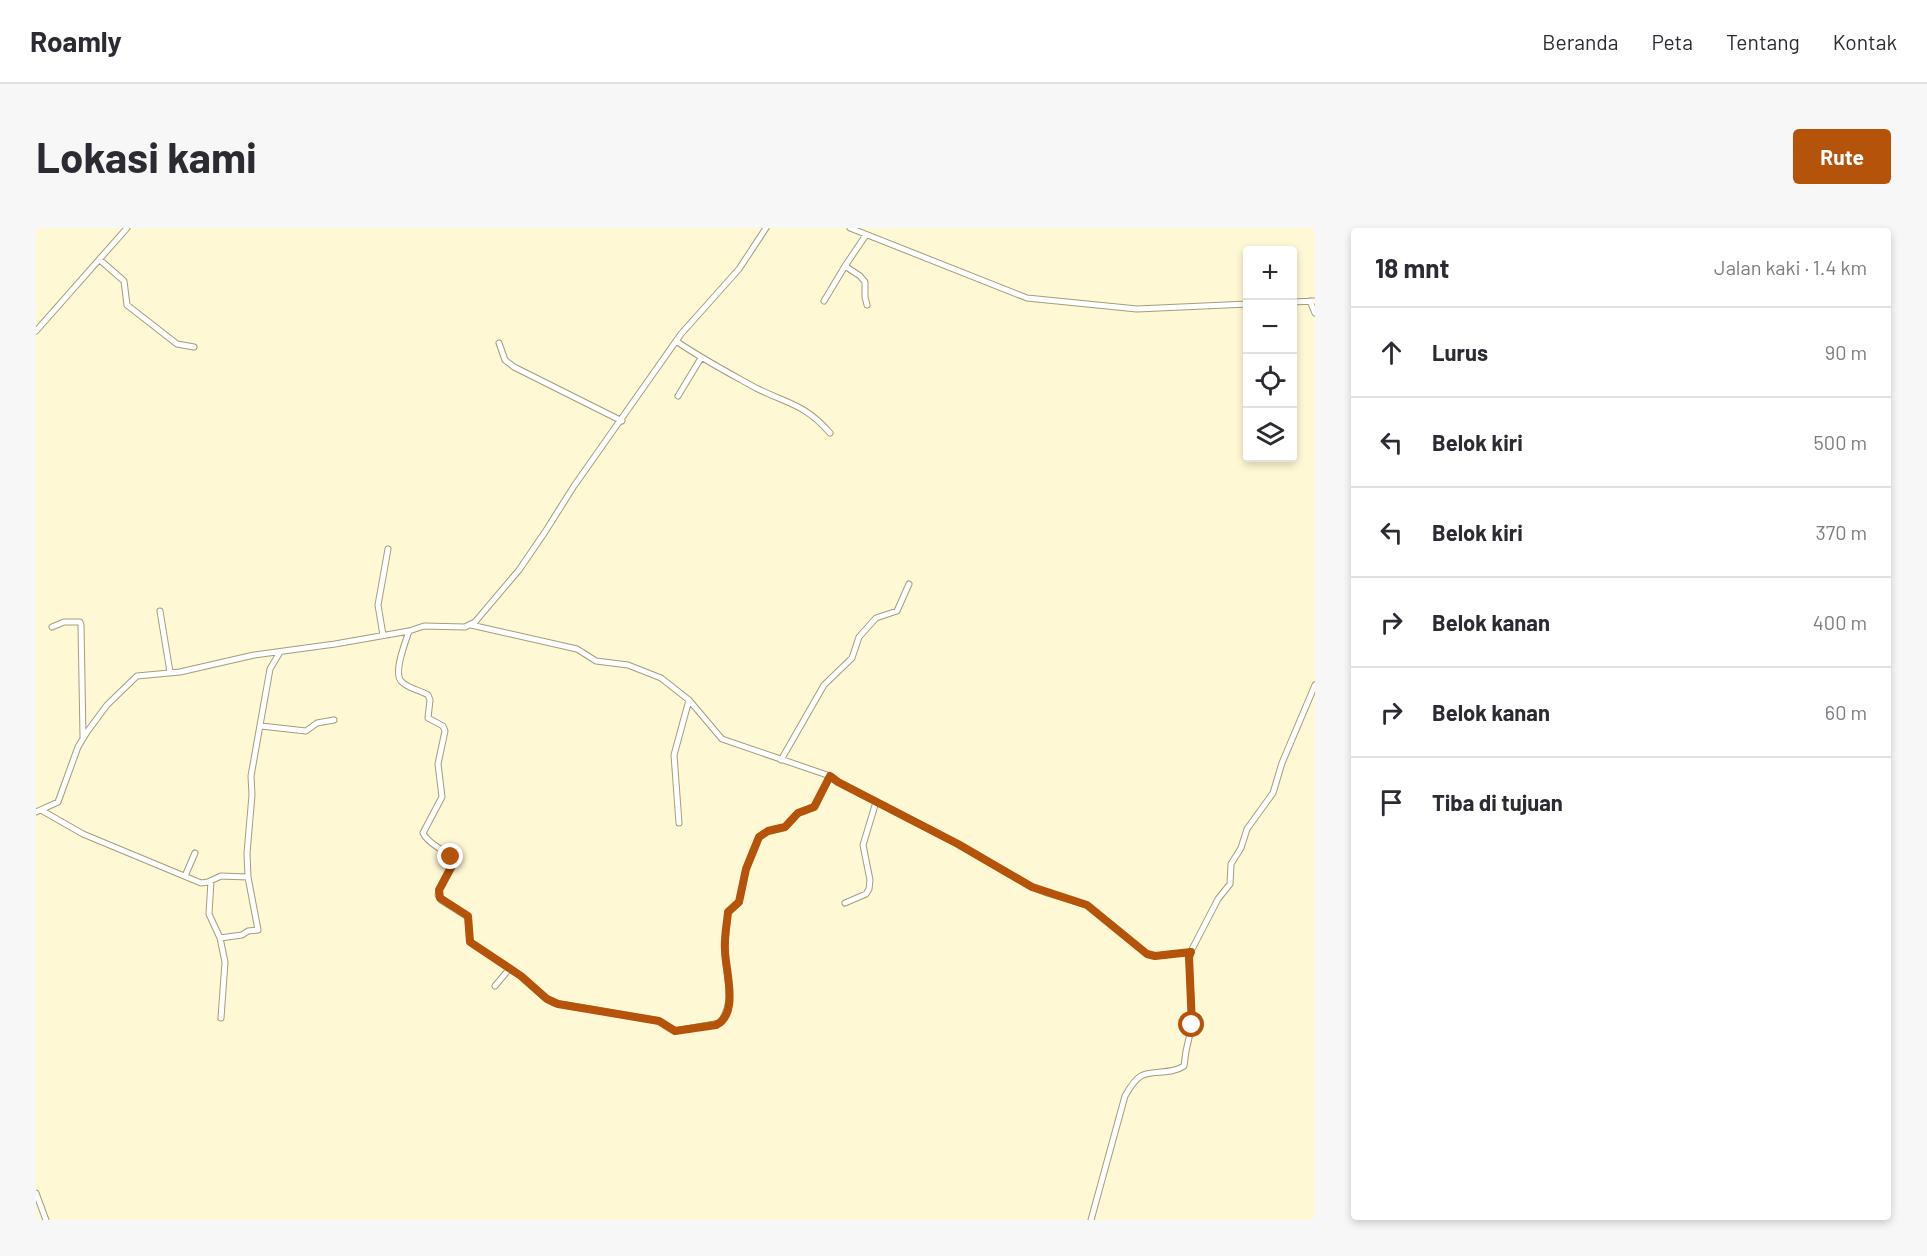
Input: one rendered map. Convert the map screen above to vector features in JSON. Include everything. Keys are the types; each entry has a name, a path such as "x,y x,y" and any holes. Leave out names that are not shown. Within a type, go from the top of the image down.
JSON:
{"street":[{"path":"36,331 127,228"},
{"path":"39,811 59,800 83,738 107,705 132,679 139,675 171,672 430,626 465,627 471,625 519,570 574,486 676,341 704,306 739,269 766,228"},
{"path":"850,228 1027,298 1137,309 1243,304"},
{"path":"824,301 866,235"},
{"path":"100,260 124,281 127,305 177,344 194,347"},
{"path":"845,266 865,282 867,305"},
{"path":"1297,302 1312,301 1315,313"},
{"path":"676,341 701,358 758,389 802,408 820,421 830,433"},
{"path":"499,343 505,360 514,367 621,421"},
{"path":"678,396 701,358"},
{"path":"383,635 378,605 388,549"},
{"path":"782,760 824,685 852,658 859,637 876,618 897,611 909,584"},
{"path":"160,611 171,672"},
{"path":"52,627 74,621 80,622 81,625 83,738"},
{"path":"471,625 577,649 596,661 628,665 661,678 689,700 722,739 830,776 958,844 1032,887 1087,905 1147,954 1155,956 1191,952"},
{"path":"409,631 399,666 399,678 402,682 428,695 430,700 428,717 443,726 445,731 438,764 443,795 423,833 427,840 451,857 453,862 438,895 441,900 468,916 470,942 510,968 554,1003 659,1021 675,1031 720,1023 727,1010 730,996 724,952 728,912 739,902 746,869 756,843 763,833 785,827 798,813 814,807 830,776"},
{"path":"220,938 243,935 248,931 258,930 248,877 251,776 270,669 280,652"},
{"path":"1091,1220 1125,1096 1132,1084 1142,1075 1162,1074 1182,1068 1192,1025 1189,957 1218,899 1230,884 1230,865 1241,848 1247,829 1274,793 1282,763 1315,685"},
{"path":"679,823 674,755 689,700"},
{"path":"261,726 306,731 320,722 334,720"},
{"path":"845,903 866,894 869,889 870,880 863,845 876,802"},
{"path":"39,811 82,834 201,883 221,876 248,877"},
{"path":"185,876 195,853"},
{"path":"211,881 209,914 220,938 225,962 221,1018"},
{"path":"495,986 510,968"},
{"path":"36,1193 46,1220"}],"route":[{"path":"451,857 453,864 438,894 441,900 468,916 470,942 521,976 547,999 558,1004 659,1021 675,1031 716,1025 722,1022 730,996 724,952 728,912 739,902 746,869 756,843 763,833 785,827 798,813 814,807 830,776 958,844 1028,885 1087,905 1116,927 1144,953 1155,956 1191,952 1189,957 1192,1025"}]}
